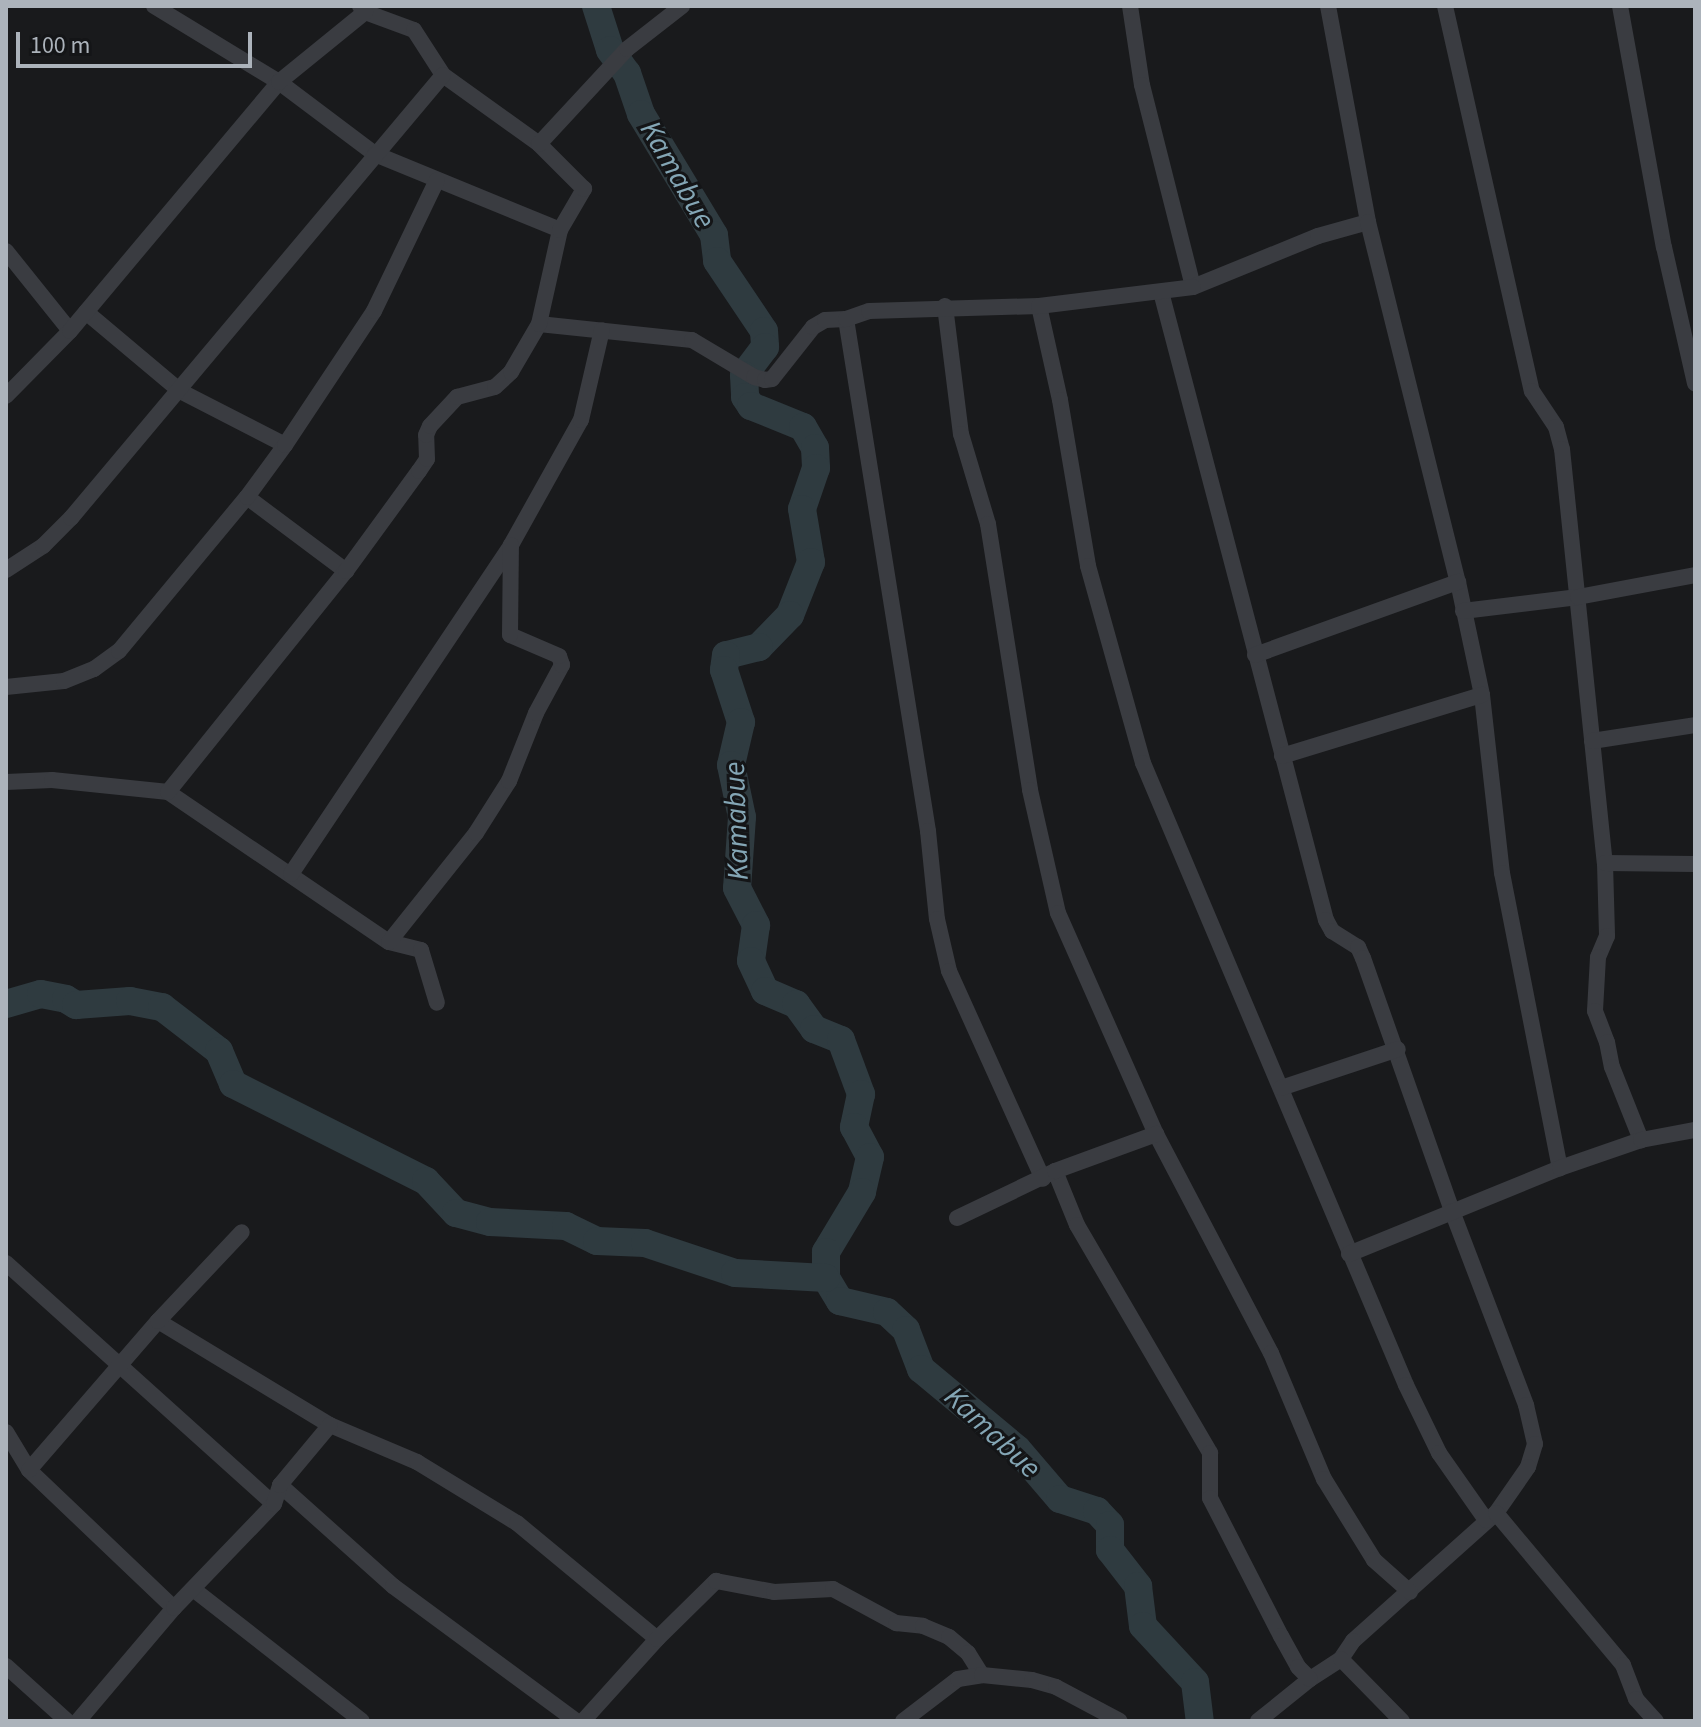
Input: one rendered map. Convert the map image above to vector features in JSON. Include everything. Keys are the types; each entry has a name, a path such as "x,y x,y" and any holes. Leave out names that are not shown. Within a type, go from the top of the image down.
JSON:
{"street":[{"path":"154,6 279,82 375,154 560,230"},
{"path":"539,144 627,49 682,6"},
{"path":"1130,6 1142,85 1193,287"},
{"path":"1328,6 1368,222 1458,582 1482,695 1502,873 1560,1168"},
{"path":"1445,6 1532,391 1556,427 1562,449 1605,863 1607,936 1598,957 1595,1011 1607,1042 1612,1067 1641,1140"},
{"path":"1620,6 1664,247 1695,384"},
{"path":"6,396 70,331 279,82 362,9 414,30 443,75 539,144 584,189 560,230 539,324 511,372 495,387 457,397 430,426 426,435 427,459 346,571 168,792"},
{"path":"6,570 43,546 71,518 443,75"},
{"path":"6,687 64,681 94,669 119,651 247,497 285,445 374,311 437,180"},
{"path":"539,324 692,340 754,377 765,380 772,379 780,371 813,327 825,320 846,319 869,311 945,306 1039,306 1193,287 1318,236 1368,222"},
{"path":"6,251 70,331"},
{"path":"1161,292 1326,920 1332,931 1358,947 1398,1049 1452,1211 1526,1405 1535,1444 1528,1467 1491,1517 1353,1641 1341,1659 1310,1679 1258,1721"},
{"path":"945,306 961,434 988,524 1030,790 1058,913 1156,1134 1271,1353 1324,1479 1374,1560 1410,1592"},
{"path":"1039,306 1060,400 1088,566 1143,763 1349,1254 1439,1453 1491,1517 1623,1665 1636,1699 1656,1721"},
{"path":"86,312 180,391 285,445"},
{"path":"846,319 946,958 969,1019 1049,1175 1210,1453 1210,1498 1273,1623 1298,1667 1310,1679"},
{"path":"291,874 511,545 581,420 602,330"},
{"path":"247,497 346,571"},
{"path":"389,942 476,833 509,781 536,713 562,665 559,656 510,635 511,545"},
{"path":"1463,611 1578,597 1695,575"},
{"path":"1255,655 1458,582"},
{"path":"1282,756 1482,695"},
{"path":"1592,741 1695,725"},
{"path":"6,782 52,780 168,792 389,942 421,950 437,1003"},
{"path":"1605,863 1695,864"},
{"path":"1281,1088 1398,1049"},
{"path":"1349,1254 1560,1168 1641,1140 1695,1130"},
{"path":"957,1218 1049,1175 1156,1134"},
{"path":"29,1470 158,1321 242,1232"},
{"path":"6,1263 274,1504"},
{"path":"158,1321 330,1425 417,1462 517,1523 657,1639"},
{"path":"78,1721 174,1608 274,1504 280,1485 330,1425"},
{"path":"7,1436 29,1470 174,1608"},
{"path":"280,1485 393,1586 576,1721"},
{"path":"583,1721 657,1639 716,1581 774,1592 833,1589 896,1623 923,1626 949,1637 968,1653 982,1675"},
{"path":"193,1589 362,1721"},
{"path":"1341,1659 1402,1721"},
{"path":"6,1666 67,1721"},
{"path":"903,1721 958,1679 982,1675 1056,1687 1120,1721"}],"waterway":[{"name":"Kamabue","path":"596,6 610,50 627,73 641,114 714,235 717,261 764,331 765,347 744,375 745,397 751,406 803,427 815,448 816,468 802,509 811,562 790,615 759,647 726,655 724,670 741,722 731,765 742,817 737,888 756,925 751,961 765,991 796,1004 814,1029 841,1040 861,1094 854,1127 870,1157 862,1192 826,1252 826,1278 840,1301 887,1312 906,1330 921,1369 1017,1449 1060,1499 1097,1511 1110,1525 1110,1550 1138,1586 1143,1626 1195,1682 1200,1721"},
{"path":"6,1004 41,994 66,999 76,1005 130,1001 162,1007 219,1051 233,1084 426,1181 456,1213 490,1222 566,1226 597,1241 645,1243 735,1273 826,1278"}]}
